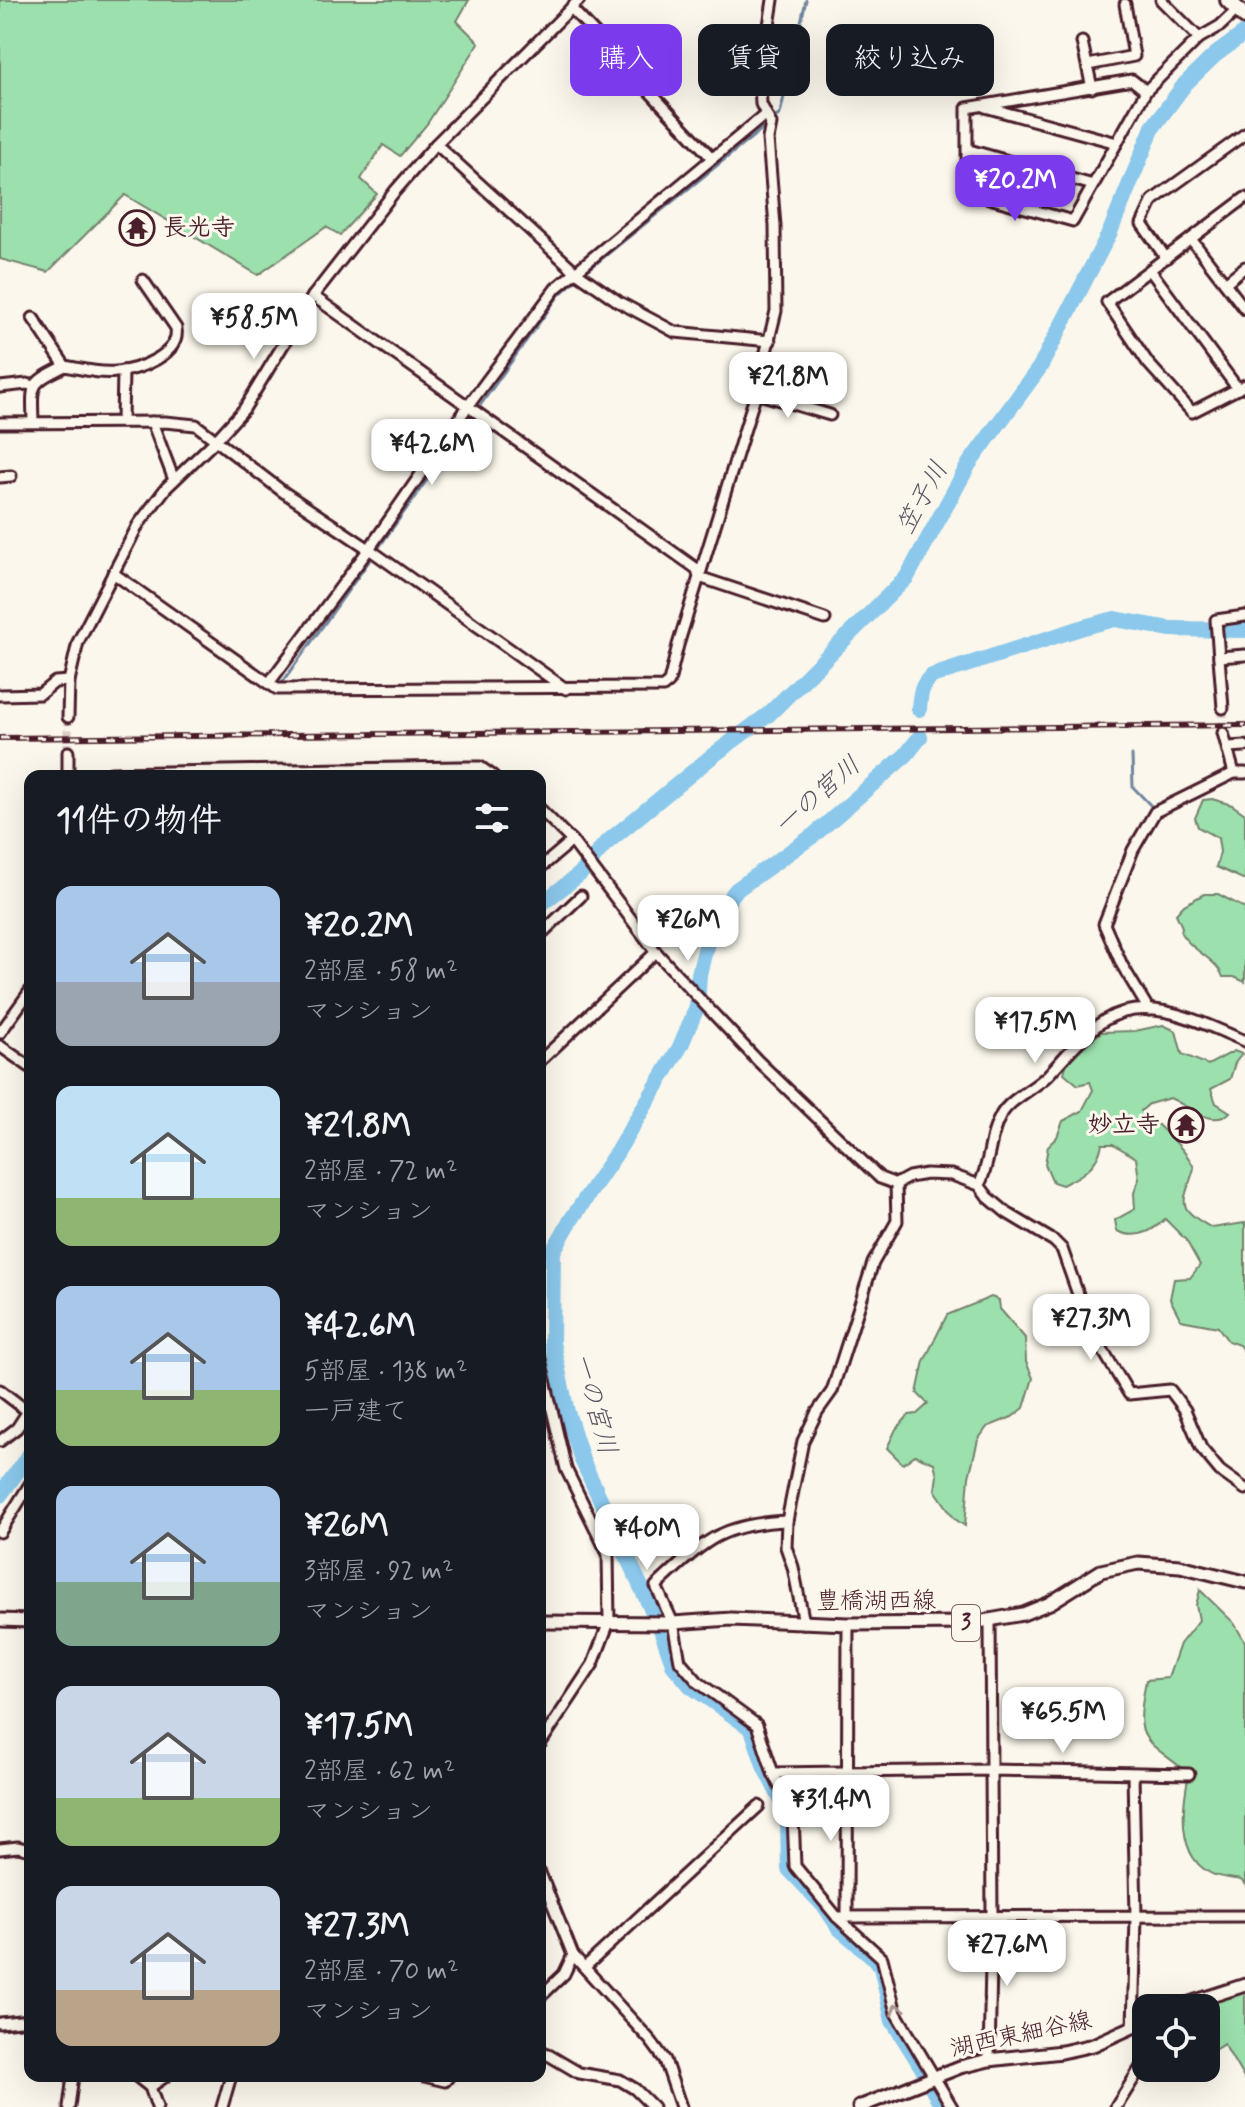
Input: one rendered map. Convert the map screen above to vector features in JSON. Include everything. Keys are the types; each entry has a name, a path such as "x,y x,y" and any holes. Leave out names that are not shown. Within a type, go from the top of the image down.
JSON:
{"main road":[{"name":"豊橋湖西線","path":"546,1622 672,1623 731,1619 848,1624 990,1622 1050,1603 1101,1571 1138,1563 1180,1566 1245,1582"},
{"path":"0,1620 24,1621"},
{"path":"1220,1994 1245,1985"},
{"name":"湖西東細谷線","path":"859,2107 931,2078 989,2060 1062,2052 1093,2045 1132,2027"}],"street":[{"path":"113,573 277,689 566,689 663,687 669,682 756,393 776,311 775,226 768,118 761,104 760,83 773,0"},
{"path":"1161,0 1199,38"},
{"path":"68,717 69,681 78,642 138,525 174,480 244,409 313,296 436,144 575,4 712,158"},
{"path":"1088,65 1134,56 1125,4"},
{"path":"1146,91 1132,80 967,108 967,192 1073,221 1146,91 1199,38 1220,26 1238,10"},
{"path":"1082,42 1092,88"},
{"path":"983,106 1117,143"},
{"path":"269,683 556,288 712,158 768,118"},
{"path":"1166,258 1142,224 1153,200 1245,134"},
{"path":"436,144 576,272 619,302 675,332 770,341"},
{"path":"969,150 1093,185"},
{"path":"1150,270 1241,387 1192,412 1148,363 1107,302 1245,198"},
{"path":"1191,239 1245,309"},
{"path":"1225,283 1245,267"},
{"path":"33,422 34,386 40,378 65,366 90,371 123,371 164,355 174,346 177,333 143,280"},
{"path":"313,296 697,569 699,577"},
{"path":"33,318 65,366"},
{"path":"122,422 123,371"},
{"path":"0,387 34,386"},
{"path":"756,393 830,415"},
{"path":"152,422 174,480"},
{"path":"0,423 152,422 196,425 282,491 566,689"},
{"path":"0,477 11,476"},
{"path":"699,577 825,619"},
{"path":"1223,708 1216,620 1245,616"},
{"path":"1219,657 1245,655"},
{"path":"0,695 40,694 55,682 69,681"},
{"path":"1149,1010 1122,965 1104,924 1105,918 1137,840 1155,812 1240,773 1223,733"},
{"path":"1228,747 1245,746"},
{"path":"68,752 68,770"},
{"path":"290,770 480,767 484,770"},
{"path":"546,815 572,841 656,952 758,1061 880,1178 896,1184 909,1177 926,1174 952,1175 979,1185 1007,1213 1054,1241 1062,1249 1101,1347 1129,1394 1170,1390 1185,1410 1201,1448 1220,1471 1245,1489"},
{"path":"546,863 572,841"},
{"path":"546,929 581,896"},
{"path":"546,1055 656,952"},
{"path":"0,1033 24,999"},
{"path":"979,1185 985,1175 994,1131 1002,1113 1037,1086 1102,1022 1111,1017 1149,1010 1177,1013 1245,1041"},
{"path":"0,1046 24,1063"},
{"path":"804,1623 786,1547 787,1521 803,1441 817,1412 832,1391 873,1263 897,1221 896,1184"},
{"path":"546,1384 566,1469 608,1554 609,1622 593,1664 546,1735"},
{"path":"0,1390 24,1407"},
{"path":"0,1441 17,1428 24,1418"},
{"path":"0,1532 24,1494"},
{"path":"787,1521 751,1522 705,1540 656,1586 672,1623 680,1661 698,1682 757,1725 773,1773 793,1814 795,1866 882,1958 896,2013 931,2078 952,2107"},
{"path":"989,2060 992,1915 990,1622"},
{"path":"842,1916 848,1770 848,1624"},
{"path":"773,1773 991,1770 1189,1774"},
{"path":"1133,1774 1136,1917 1134,1994"},
{"path":"585,1967 759,1806"},
{"path":"0,1849 24,1848"},
{"path":"546,1888 573,1955 665,2060 681,2107"},
{"path":"842,1916 1245,1916"},
{"path":"546,1991 564,1974 573,1955"},
{"path":"0,2023 24,2021"},
{"path":"546,2054 579,2073 620,2080 635,2089 653,2107"},
{"path":"1116,2107 1132,2081"},
{"path":"69,2107 72,2082"},
{"path":"144,2082 150,2087 157,2107"},
{"path":"150,2087 157,2082"},
{"path":"222,2107 229,2082"}],"green space":[{"path":"0,0 469,0 457,21 479,43 427,124 400,156 383,145 361,179 377,194 340,235 326,227 258,275 125,195 48,272 0,259"},
{"path":"1212,799 1232,805 1245,814 1245,880 1216,867 1220,852 1218,838 1198,827 1195,818 1203,800"},
{"path":"1204,894 1218,894 1245,908 1245,982 1234,977 1223,977 1220,970 1181,933 1182,927 1176,914 1184,905"},
{"path":"1163,1025 1176,1031 1182,1054 1208,1065 1234,1051 1242,1054 1235,1063 1230,1079 1211,1089 1216,1103 1230,1112 1223,1117 1208,1117 1170,1098 1149,1104 1141,1111 1178,1145 1194,1168 1185,1196 1186,1208 1191,1214 1212,1228 1245,1223 1245,1353 1239,1345 1228,1341 1218,1327 1181,1320 1170,1299 1174,1279 1190,1278 1200,1265 1186,1240 1165,1219 1143,1233 1131,1235 1117,1231 1115,1220 1135,1209 1134,1193 1139,1179 1136,1158 1113,1144 1102,1144 1097,1158 1088,1169 1062,1185 1053,1182 1045,1164 1048,1146 1057,1137 1063,1121 1082,1111 1093,1090 1090,1082 1078,1085 1064,1073 1069,1055 1101,1032 1135,1031"},
{"path":"991,1297 999,1300 1000,1309 1025,1338 1026,1362 1033,1378 1024,1408 1012,1417 987,1427 978,1440 969,1477 965,1526 955,1519 935,1490 937,1475 934,1463 915,1455 903,1464 887,1448 896,1429 909,1415 917,1414 928,1404 917,1393 924,1361 947,1315"},
{"path":"1200,1590 1234,1623 1245,1642 1245,1885 1241,1880 1210,1873 1191,1854 1184,1829 1189,1774 1152,1745 1142,1728 1146,1680 1168,1678 1180,1644 1199,1620 1196,1605"},
{"path":"1245,1985 1245,2080 1224,2044 1220,2046 1220,1995"}],"waterway":[{"path":"772,120 780,114 806,0"},
{"name":"笠子川","path":"546,900 580,874 605,844 769,714 907,577 969,464 1040,367 1110,232 1153,127 1185,84 1215,55 1245,33"},
{"path":"583,274 767,125"},
{"path":"536,327 559,295 576,280"},
{"path":"280,686 536,327"},
{"name":"一の宮川","path":"919,709 925,683 932,676 1115,619 1170,629 1245,630"},
{"name":"一の宮川","path":"920,737 906,755 814,835 736,890 718,914 710,931 699,974 697,1007 680,1047 553,1251 552,1343 567,1412 582,1460 662,1632 674,1666 691,1686 752,1729 765,1768 784,1805 788,1821 789,1869 826,1908 839,1928 881,1967 893,2021 942,2107"},
{"path":"1132,755 1133,787 1155,810"},
{"name":"笠子川","path":"0,1495 24,1462"}],"tunnel":[{"path":"1223,708 1223,733"},
{"path":"68,717 68,752"}],"railway":[{"path":"0,738 1245,725"}],"place":[{"name":"長光寺","path":"137,228"},
{"name":"妙立寺","path":"1186,1125"}]}
